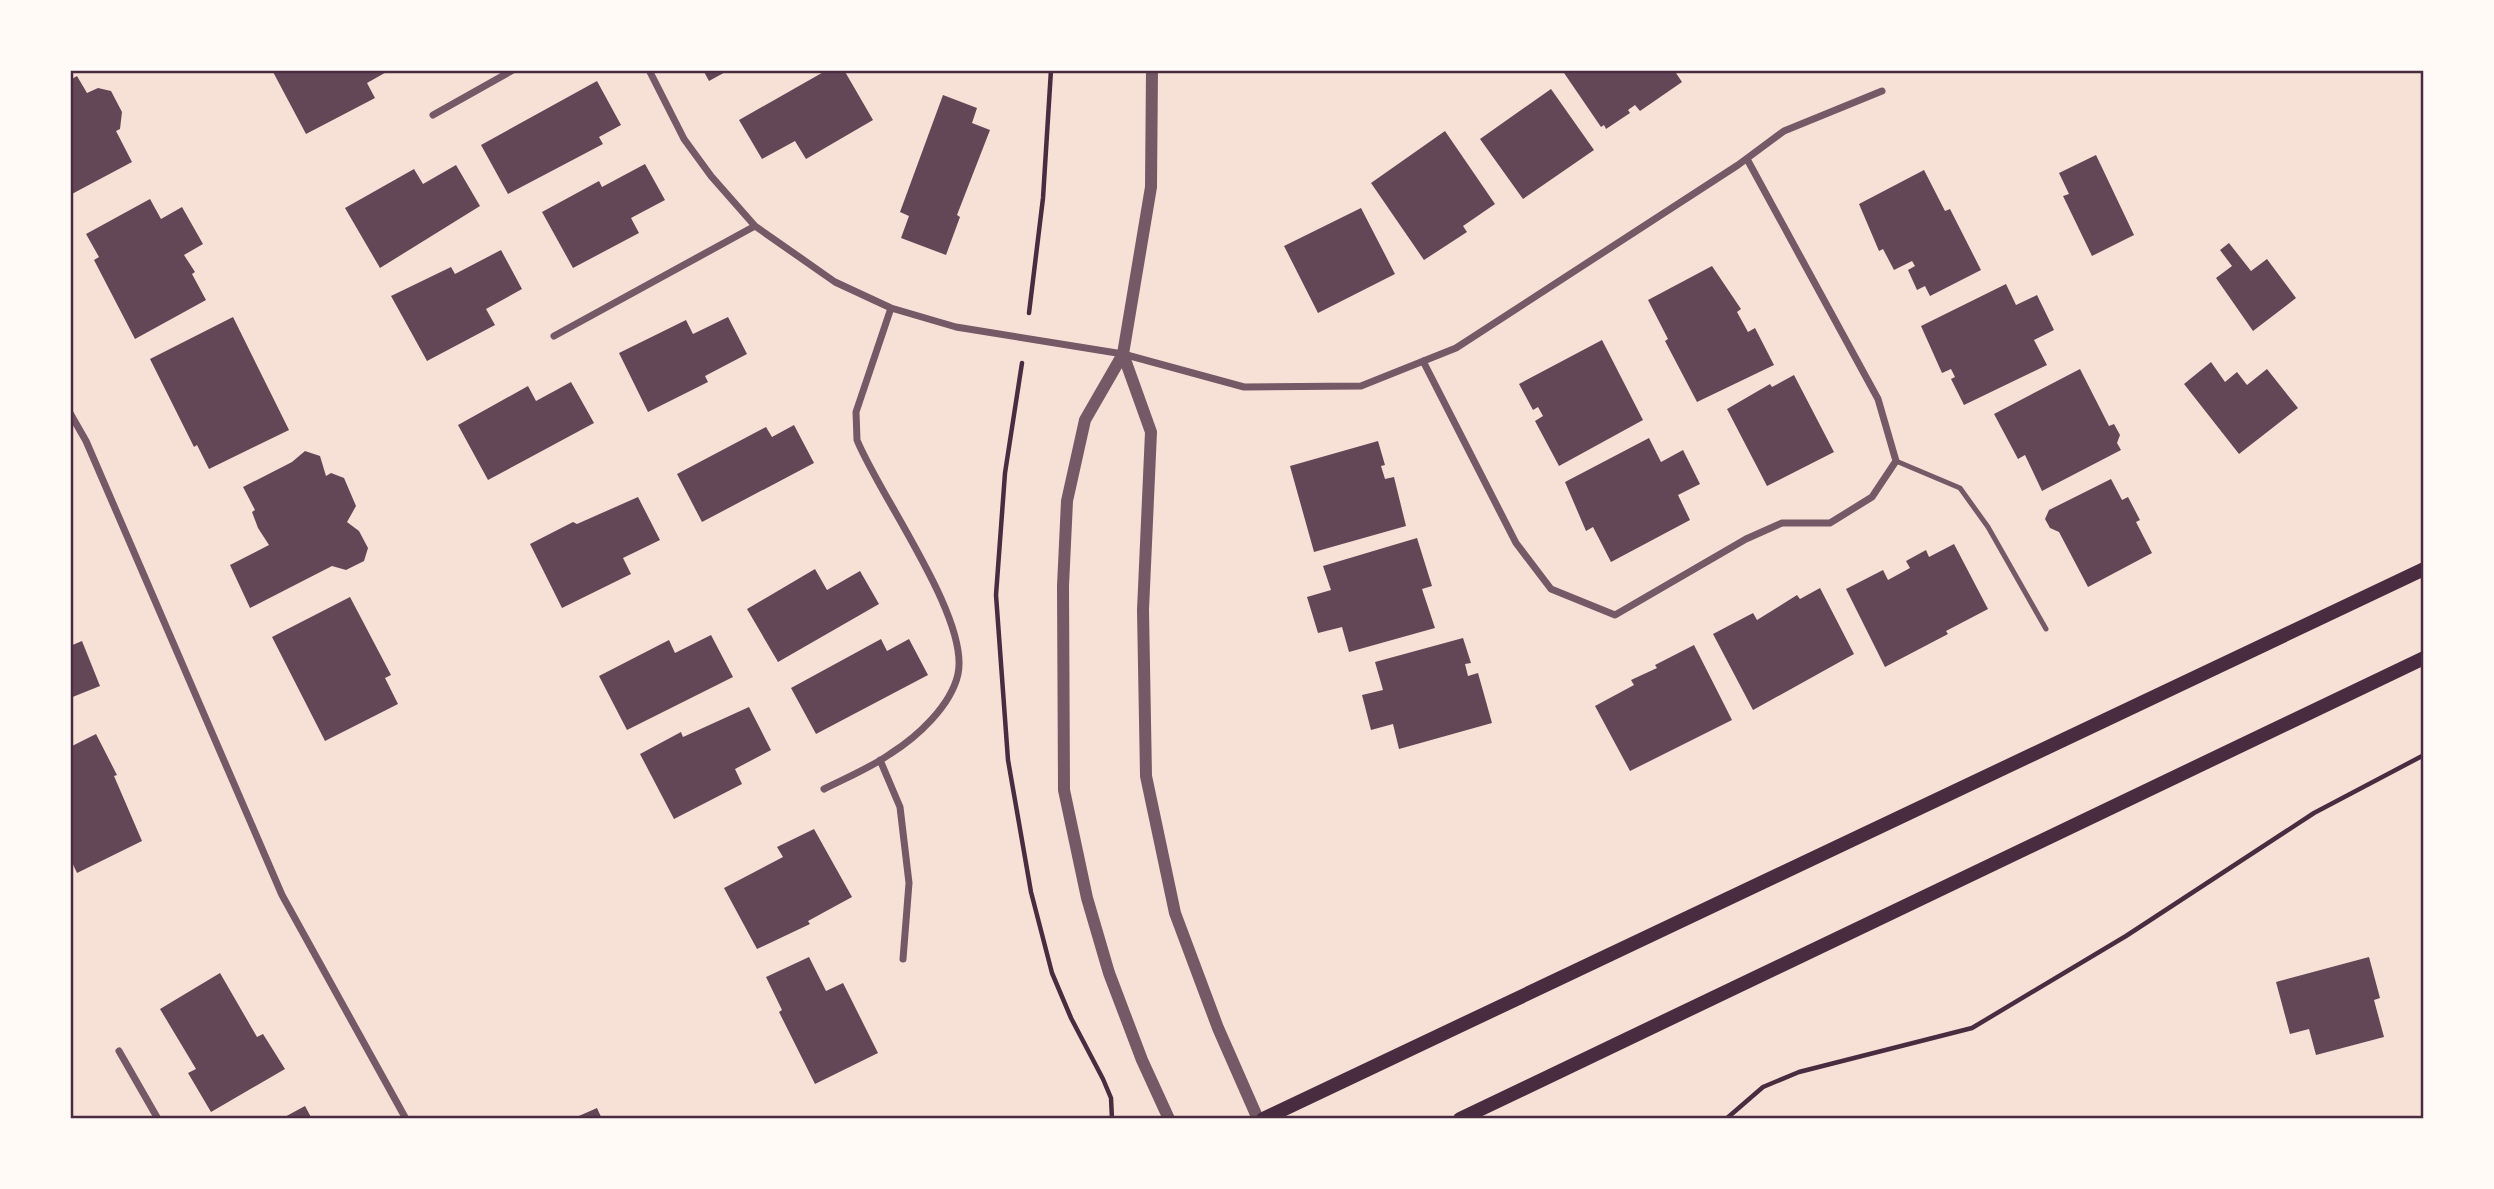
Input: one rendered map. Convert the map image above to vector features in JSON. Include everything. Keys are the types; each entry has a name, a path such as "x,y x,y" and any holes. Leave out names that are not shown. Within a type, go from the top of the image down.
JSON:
{"main road":[{"path":"1261,1119 2424,569"},
{"path":"1460,1119 2424,658"}],"street":[{"path":"433,115 513,70"},
{"path":"649,70 684,139 755,226 835,282 891,308 956,327 1123,354 1244,387 1362,386 1456,348 1748,159 1784,131 1882,91"},
{"path":"1153,70 1151,187 1123,354 1085,420 1067,501 1063,586 1064,790 1087,898 1108,973 1142,1060 1169,1119"},
{"path":"1423,361 1517,543 1551,589 1615,615 1746,539 1782,523 1830,523 1872,497 1896,461 1878,399 1748,159"},
{"path":"554,336 755,226"},
{"path":"824,789 891,754 937,712 946,701 958,673 957,646 940,596 856,440 856,412 891,308"},
{"path":"1123,354 1151,432 1143,610 1146,776 1175,913 1219,1028 1261,1119"},
{"path":"70,413 86,441 282,895 406,1119"},
{"path":"880,760 901,807 909,883 903,960"},
{"path":"119,1051 158,1119"}],"lane":[{"path":"1896,461 1959,488 1988,527 2046,629"}],"path":[{"path":"1051,70 1043,198 1026,339 1005,472 996,595 1008,760 1031,892 1052,973 1111,1098 1112,1119"},
{"path":"1726,1119 1763,1087 1799,1072 1972,1028 2126,936 2314,813 2424,755"}],"building":[{"path":"272,70 390,70 367,83 375,98 306,134"},
{"path":"703,70 729,70 709,81"},
{"path":"827,70 844,70 873,120 806,159 795,141 762,159 739,120"},
{"path":"1562,70 1674,70 1682,82 1640,111 1635,105 1628,110 1630,113 1606,129 1604,125 1601,127"},
{"path":"77,76 87,93 98,88 111,91 122,112 120,129 116,131 132,162 70,195 70,80"},
{"path":"597,81 621,125 599,137 603,144 508,194 481,145"},
{"path":"1551,89 1594,150 1523,199 1480,139"},
{"path":"943,95 977,108 972,123 990,130 957,215 960,217 946,255 901,238 909,216 900,212"},
{"path":"1445,131 1495,204 1463,226 1467,232 1424,260 1371,183"},
{"path":"2096,155 2134,235 2092,256 2063,196 2069,194 2059,173"},
{"path":"645,164 665,200 631,218 639,233 573,268 542,212 599,181 602,187"},
{"path":"456,165 480,206 380,268 345,208 414,169 423,184"},
{"path":"1924,170 1945,211 1950,209 1981,270 1930,296 1925,286 1917,290 1908,270 1915,266 1912,261 1894,270 1883,249 1879,251 1859,204"},
{"path":"150,199 161,219 182,207 203,244 184,255 195,272 192,274 206,300 135,339 94,260 99,257 86,234"},
{"path":"1361,208 1395,274 1318,313 1284,246"},
{"path":"2229,243 2251,271 2267,259 2296,298 2253,331 2216,278 2232,266 2220,250"},
{"path":"501,250 522,289 486,309 495,325 427,361 391,296 451,267 455,274"},
{"path":"1712,266 1741,309 1737,312 1748,332 1755,328 1774,365 1697,402 1665,341 1668,339 1648,300"},
{"path":"2006,284 2016,305 2037,295 2054,330 2034,340 2047,365 1964,405 1951,379 1955,377 1951,369 1942,373 1921,326"},
{"path":"233,317 289,430 209,469 197,445 194,447 150,359"},
{"path":"728,317 747,354 705,376 708,382 648,412 619,353 686,320 693,334"},
{"path":"1602,340 1643,420 1559,466 1535,421 1543,416 1538,407 1533,410 1519,384"},
{"path":"2211,362 2225,382 2237,372 2247,385 2267,369 2298,408 2239,454 2184,384"},
{"path":"2080,369 2109,426 2114,424 2120,435 2117,443 2121,450 2042,491 2025,455 2018,459 1994,414"},
{"path":"1794,375 1834,452 1767,486 1727,409 1770,384 1772,387"},
{"path":"571,382 594,423 488,480 458,425 528,386 536,401"},
{"path":"794,425 814,463 702,522 677,474 766,427 772,437"},
{"path":"1649,438 1661,462 1683,450 1700,484 1678,495 1690,520 1611,562 1593,527 1586,531 1565,482"},
{"path":"1378,441 1385,465 1381,466 1385,479 1394,477 1406,526 1314,552 1290,466"},
{"path":"305,451 320,456 326,476 331,473 344,478 356,506 347,522 359,531 368,548 364,561 346,570 332,566 250,608 230,565 269,545 258,528 252,512 255,510 243,487 292,462"},
{"path":"2111,479 2122,500 2128,497 2140,520 2136,522 2152,553 2088,587 2059,532 2050,528 2045,519 2049,510"},
{"path":"638,497 660,540 623,558 631,574 562,608 530,544 573,522 577,524"},
{"path":"1417,538 1432,586 1422,589 1435,628 1349,652 1342,627 1318,633 1307,597 1331,590 1323,566"},
{"path":"1954,544 1988,609 1946,631 1948,634 1885,667 1846,589 1883,570 1888,580 1910,568 1906,561 1926,550 1929,557"},
{"path":"815,569 827,590 860,571 879,604 778,662 747,609"},
{"path":"1820,588 1854,654 1753,710 1713,634 1753,613 1757,620 1797,595 1800,599"},
{"path":"350,597 391,675 385,678 398,704 325,741 272,637"},
{"path":"711,635 733,677 627,730 599,676 669,640 675,653"},
{"path":"1463,638 1471,663 1465,664 1468,676 1478,673 1492,723 1399,749 1393,724 1371,730 1362,695 1383,690 1375,662"},
{"path":"881,639 887,651 909,639 928,675 816,734 791,688"},
{"path":"82,641 100,686 70,698 70,646"},
{"path":"1694,645 1732,720 1630,771 1595,706 1634,685 1631,680 1657,668 1655,665"},
{"path":"749,707 771,750 735,769 742,784 674,819 640,754 681,732 683,737"},
{"path":"96,734 117,775 114,776 142,841 77,873 70,858 70,747"},
{"path":"814,829 852,897 808,921 810,924 757,949 724,888 783,857 777,847"},
{"path":"809,957 826,991 843,983 878,1053 815,1084 779,1012 782,1010 766,977"},
{"path":"2369,957 2380,998 2374,1000 2384,1037 2316,1055 2309,1029 2290,1034 2276,982"},
{"path":"220,973 257,1037 263,1034 285,1069 211,1112 188,1073 196,1069 160,1009"},
{"path":"305,1106 312,1119 281,1119"},
{"path":"597,1108 602,1119 572,1119"}]}
